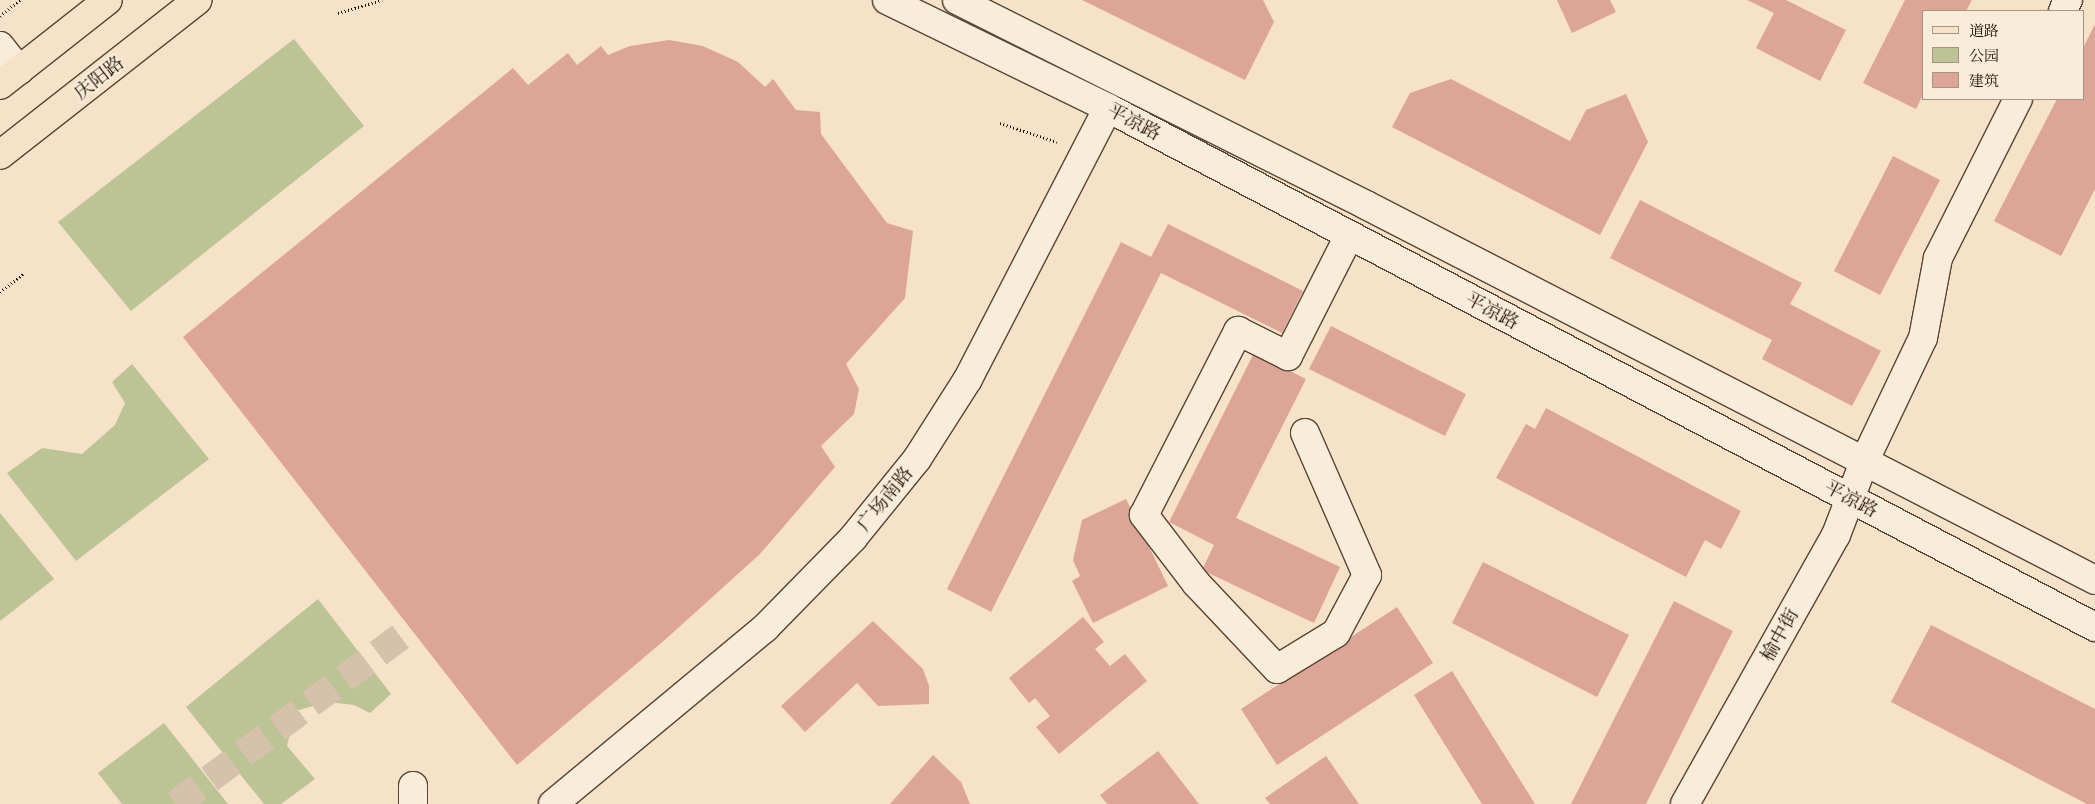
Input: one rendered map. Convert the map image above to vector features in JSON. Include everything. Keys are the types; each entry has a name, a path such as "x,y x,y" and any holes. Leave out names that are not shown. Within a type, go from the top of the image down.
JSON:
{"main road":[{"path":"9,78 108,0"},
{"name":"庆阳路","path":"0,155 198,0"}],"street":[{"name":"平凉路","path":"886,0 1108,108 2095,627"},
{"name":"平凉路","path":"957,0 1336,189 2095,580"},
{"path":"0,46 9,78"},
{"name":"榆中街","path":"1686,804 1836,534 1864,462 1923,338 1938,258 2017,100"},
{"name":"广场南路","path":"554,804 765,628 852,538 911,466 968,379 1108,108"},
{"path":"1305,433 1367,575 1336,633 1277,669 1196,583 1144,515 1238,331 1288,356 1349,236"}],"path":[{"path":"0,16 20,0"},
{"path":"338,12 382,0"},
{"path":"1000,123 1086,152"},
{"path":"0,292 24,273"}],"green space":[{"path":"294,39 364,126 131,311 58,222"},
{"path":"132,364 209,459 76,561 7,473 42,448 82,454 115,425 125,403 112,382"},
{"path":"0,513 54,579 0,621"},
{"path":"318,599 391,694 370,713 354,705 328,702 295,711 287,746 315,779 281,804 264,804 186,707"},
{"path":"164,723 228,804 122,804 98,773"}],"building":[{"path":"1082,0 1263,0 1274,22 1245,80"},
{"path":"1557,0 1610,0 1616,12 1572,33"},
{"path":"1747,0 1786,0 1846,30 1820,81 1756,48 1774,13"},
{"path":"1905,0 1972,0 1967,10 1922,10 1922,97 1916,109 1863,83"},
{"path":"2095,24 2095,189 2061,256 1994,221 2056,100 2085,100 2085,44"},
{"path":"669,40 703,46 738,62 765,87 773,79 796,110 820,112 821,134 887,223 913,231 905,298 846,364 859,389 854,414 821,446 835,467 760,554 667,638 517,765 183,337 513,68 528,85 568,53 577,65 601,46 608,55 630,46"},
{"path":"1451,79 1570,141 1586,110 1626,94 1648,142 1600,235 1392,127 1410,93"},
{"path":"1893,156 1940,180 1880,295 1834,271"},
{"path":"1640,200 1802,283 1790,304 1881,351 1852,406 1762,359 1772,340 1610,258"},
{"path":"1168,224 1303,291 1282,333 1161,273 991,612 947,589 1121,242 1151,257"},
{"path":"1331,326 1466,394 1445,436 1309,369"},
{"path":"1254,353 1306,379 1236,518 1340,567 1314,623 1202,570 1214,545 1169,522"},
{"path":"1546,408 1741,511 1721,549 1705,540 1686,577 1496,478 1526,424 1535,429"},
{"path":"1126,499 1168,586 1093,623 1072,581 1080,576 1073,560 1082,520"},
{"path":"1483,562 1629,635 1597,697 1452,623"},
{"path":"1674,601 1733,631 1646,804 1571,804"},
{"path":"1397,607 1433,663 1277,765 1241,709"},
{"path":"1083,617 1104,642 1095,649 1110,666 1125,654 1147,681 1059,754 1036,727 1050,716 1035,698 1029,703 1009,678"},
{"path":"873,621 923,669 929,686 929,704 878,706 857,683 805,732 781,706"},
{"path":"1931,625 2095,709 2095,804 2087,804 1891,702"},
{"path":"1452,671 1535,804 1482,804 1414,695"},
{"path":"1158,751 1199,804 1107,804 1100,795"},
{"path":"933,755 961,782 970,804 890,804"},
{"path":"1326,756 1359,804 1270,804 1265,798"}],"tunnel":[{"path":"176,804 411,629"}]}
